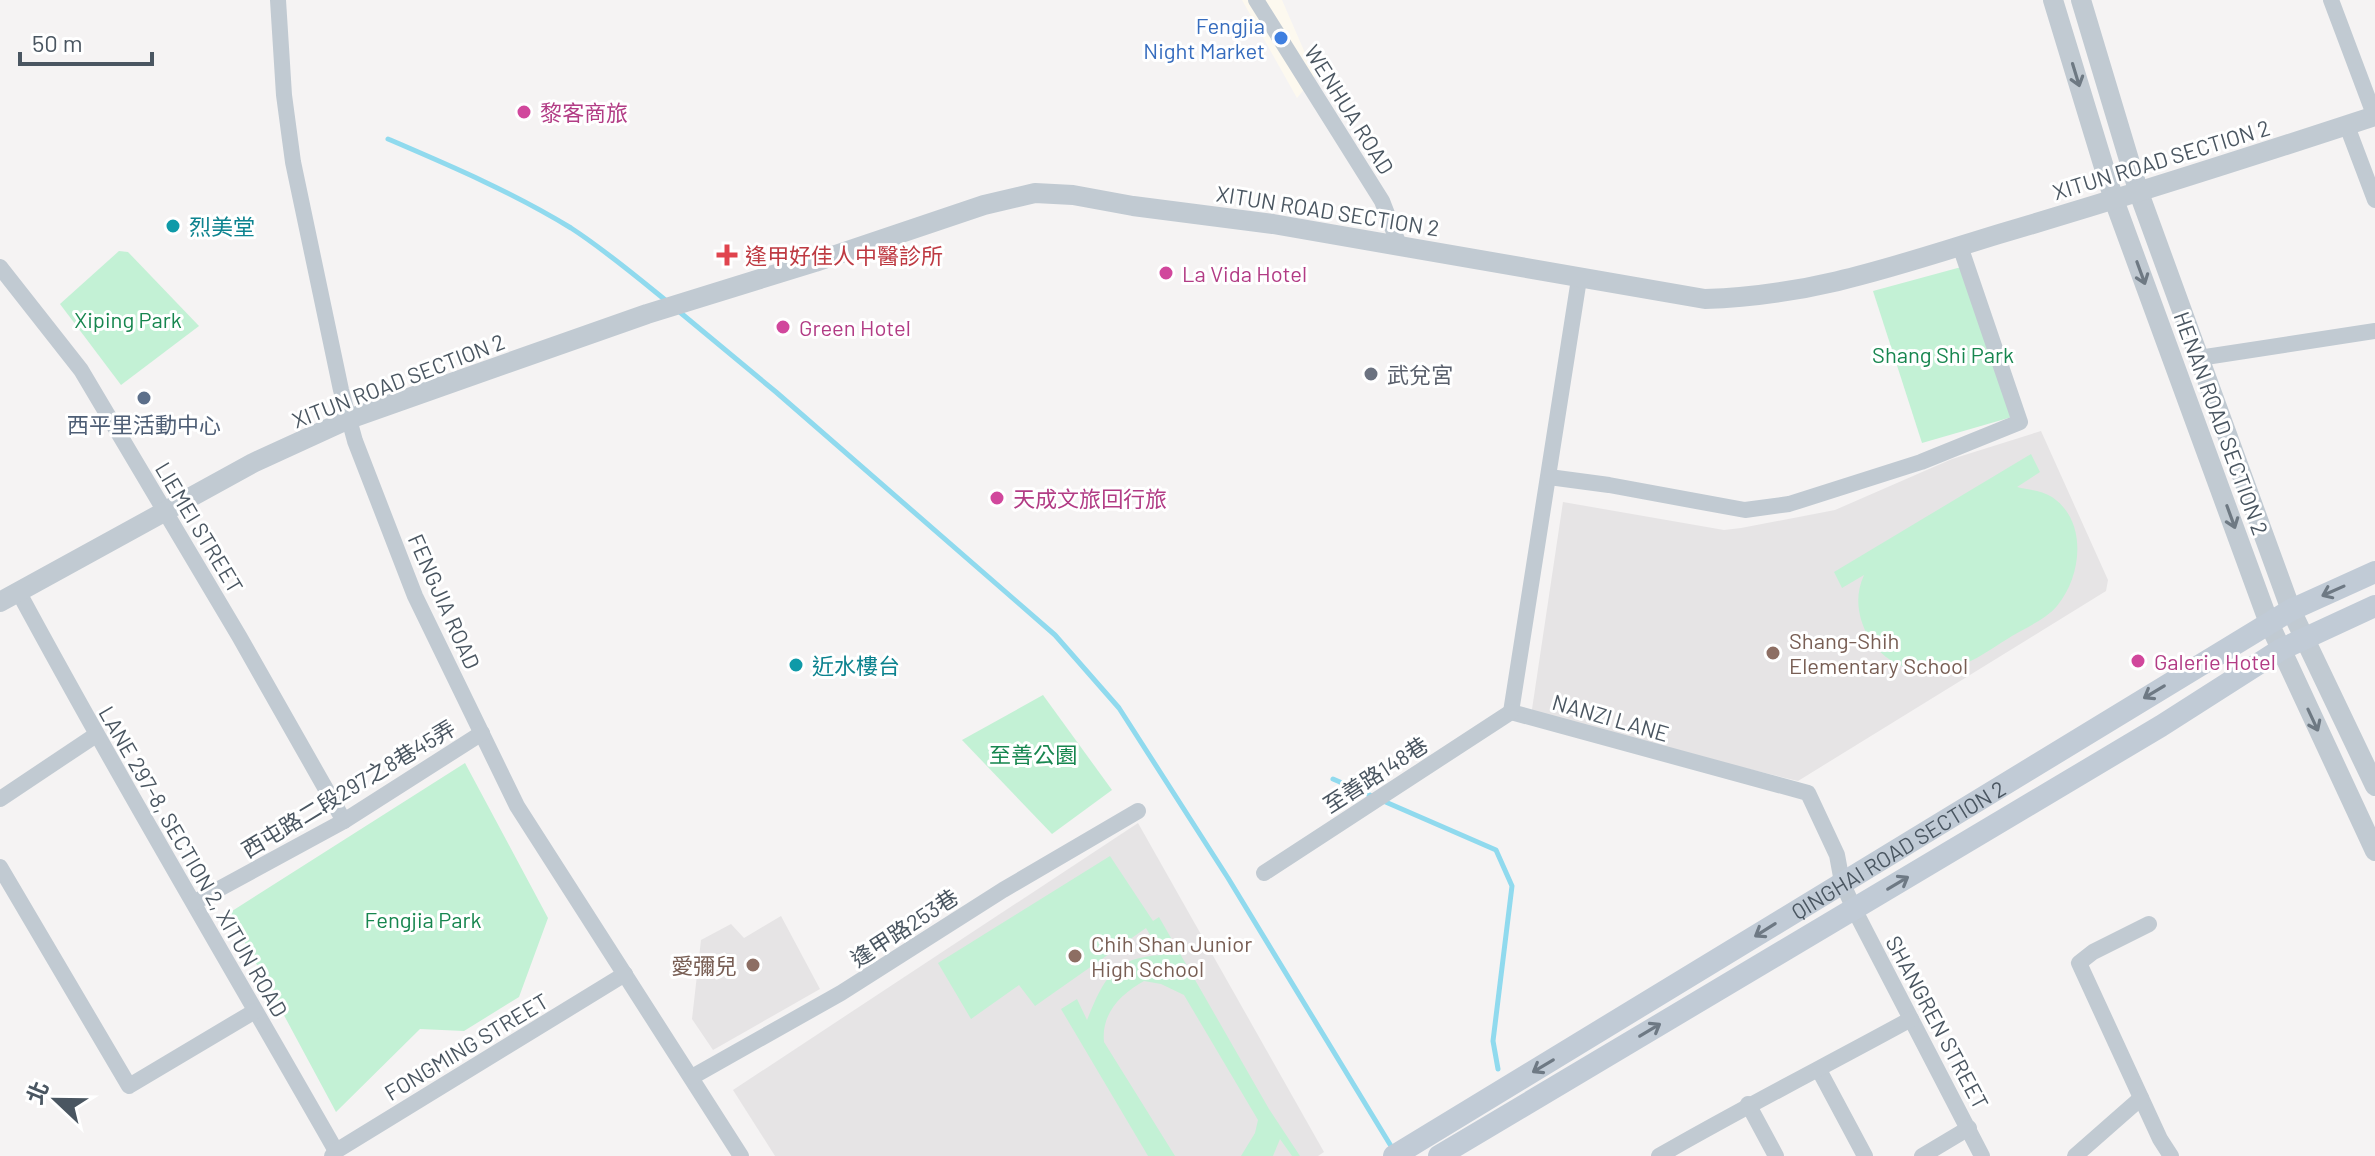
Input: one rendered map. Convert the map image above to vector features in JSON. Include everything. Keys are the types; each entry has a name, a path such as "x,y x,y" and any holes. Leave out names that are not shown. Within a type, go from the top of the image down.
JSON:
{"main road":[{"name":"QINGHAI ROAD SECTION 2","path":"1433,1147 1842,882 2291,610 2375,572"},
{"name":"QINGHAI ROAD SECTION 2","path":"1433,1147 1854,909 2161,726 2280,650 2375,606"},
{"path":"1394,1156 1433,1147"}],"street":[{"name":"FENGJIA ROAD","path":"278,0 284,95 293,162 349,419 419,605 517,806 741,1156"},
{"name":"WENHUA ROAD","path":"1256,0 1382,201 1399,245"},
{"name":"HENAN ROAD SECTION 2","path":"2053,0 2114,200 2269,623 2375,851"},
{"name":"HENAN ROAD SECTION 2","path":"2081,0 2139,193 2291,610 2375,786"},
{"path":"2331,0 2375,116"},
{"name":"XITUN ROAD SECTION 2","path":"9,597 253,463 349,419 652,312 815,262 984,205 1035,193 1073,195 1273,224 1705,299 1756,298 1826,286 2139,193 2375,116"},
{"path":"2347,126 2375,200"},
{"path":"1549,477 1745,510 1789,504 1921,462 2020,422 1960,246"},
{"name":"LIEMEI STREET","path":"0,267 81,370 344,821"},
{"path":"1511,712 1579,279"},
{"path":"2199,358 2375,331"},
{"name":"LANE 297-8, SECTION 2, XITUN ROAD","path":"9,597 96,735 195,902 334,1154"},
{"name":"至善路148巷","path":"1264,873 1511,712"},
{"name":"NANZI LANE","path":"1511,712 1808,793 1837,855 1842,882 1854,909"},
{"name":"西屯路二段297之8巷45弄","path":"195,902 344,821 482,733"},
{"path":"0,799 96,735"},
{"name":"逢甲路253巷","path":"692,1077 841,993 1003,890 1138,811"},
{"path":"0,867 129,1086 255,1011"},
{"name":"SHANGREN STREET","path":"1854,909 1982,1156"},
{"path":"2149,924 2093,952 2079,963 2171,1156"},
{"name":"FONGMING STREET","path":"334,1154 625,974"},
{"path":"1659,1156 1748,1104 1819,1070 1911,1019"},
{"path":"1819,1070 1865,1156"},
{"path":"2075,1156 2141,1098"},
{"path":"1748,1104 1776,1156"},
{"path":"1922,1156 1969,1128"}],"shaded area":[{"name":"Fengjia Night Market","path":"1242,0 1282,0 1315,76 1297,98"},
{"name":"Shang-Shih Elementary School","path":"2041,431 2108,580 2106,591 1798,781 1531,716 1563,502 1724,530 1741,528 1835,510 1952,459"},
{"name":"Chih Shan Junior High School","path":"1138,823 1324,1152 1318,1156 775,1156 733,1090"},
{"name":"愛彌兒","path":"781,916 820,989 713,1050 692,1019 701,940 731,924 744,938"}],"green space":[{"name":"Xiping Park","path":"119,251 128,252 199,326 121,385 60,304"},
{"name":"Shang Shi Park","path":"1965,266 2012,417 1922,443 1873,291"},
{"path":"2031,454 2040,472 2017,487 2052,497 2064,507 2076,534 2076,565 2072,580 2057,606 2042,619 1975,659 1949,670 1922,672 1890,660 1872,643 1862,623 1858,599 1864,575 1842,588 1834,572"},
{"name":"至善公園","path":"1043,695 1112,790 1052,834 962,740"},
{"name":"Fengjia Park","path":"465,763 548,918 519,997 464,1031 420,1029 336,1112 229,913"},
{"path":"1110,856 1153,921 1159,917 1269,1109 1300,1156 1292,1156 1280,1139 1273,1156 1241,1156 1255,1133 1258,1120 1184,995 1161,984 1144,981 1128,992 1109,1013 1104,1042 1175,1156 1148,1156 1061,1009 1077,999 1087,1020 1112,973 1132,960 1162,955 1146,928 1035,1006 1019,985 971,1019 938,963"}],"waterway":[{"path":"388,139 481,180 549,215 596,245 669,303"},
{"path":"676,309 1055,635 1119,708 1228,878 1394,1151"},
{"path":"1333,779 1372,796"},
{"path":"1381,800 1496,850 1512,886 1493,1041 1498,1069"}],"place":[{"name":"Fengjia Night Market","path":"1281,38"},
{"name":"黎客商旅","path":"524,112"},
{"name":"烈美堂","path":"173,226"},
{"name":"逢甲好佳人中醫診所","path":"727,255"},
{"name":"La Vida Hotel","path":"1166,273"},
{"name":"Green Hotel","path":"783,327"},
{"name":"武兌宮","path":"1371,374"},
{"name":"西平里活動中心","path":"144,398"},
{"name":"天成文旅回行旅","path":"997,498"},
{"name":"Shang-Shih Elementary School","path":"1773,653"},
{"name":"Galerie Hotel","path":"2138,661"},
{"name":"近水樓台","path":"796,665"},
{"name":"Chih Shan Junior High School","path":"1075,956"},
{"name":"愛彌兒","path":"753,965"}]}
